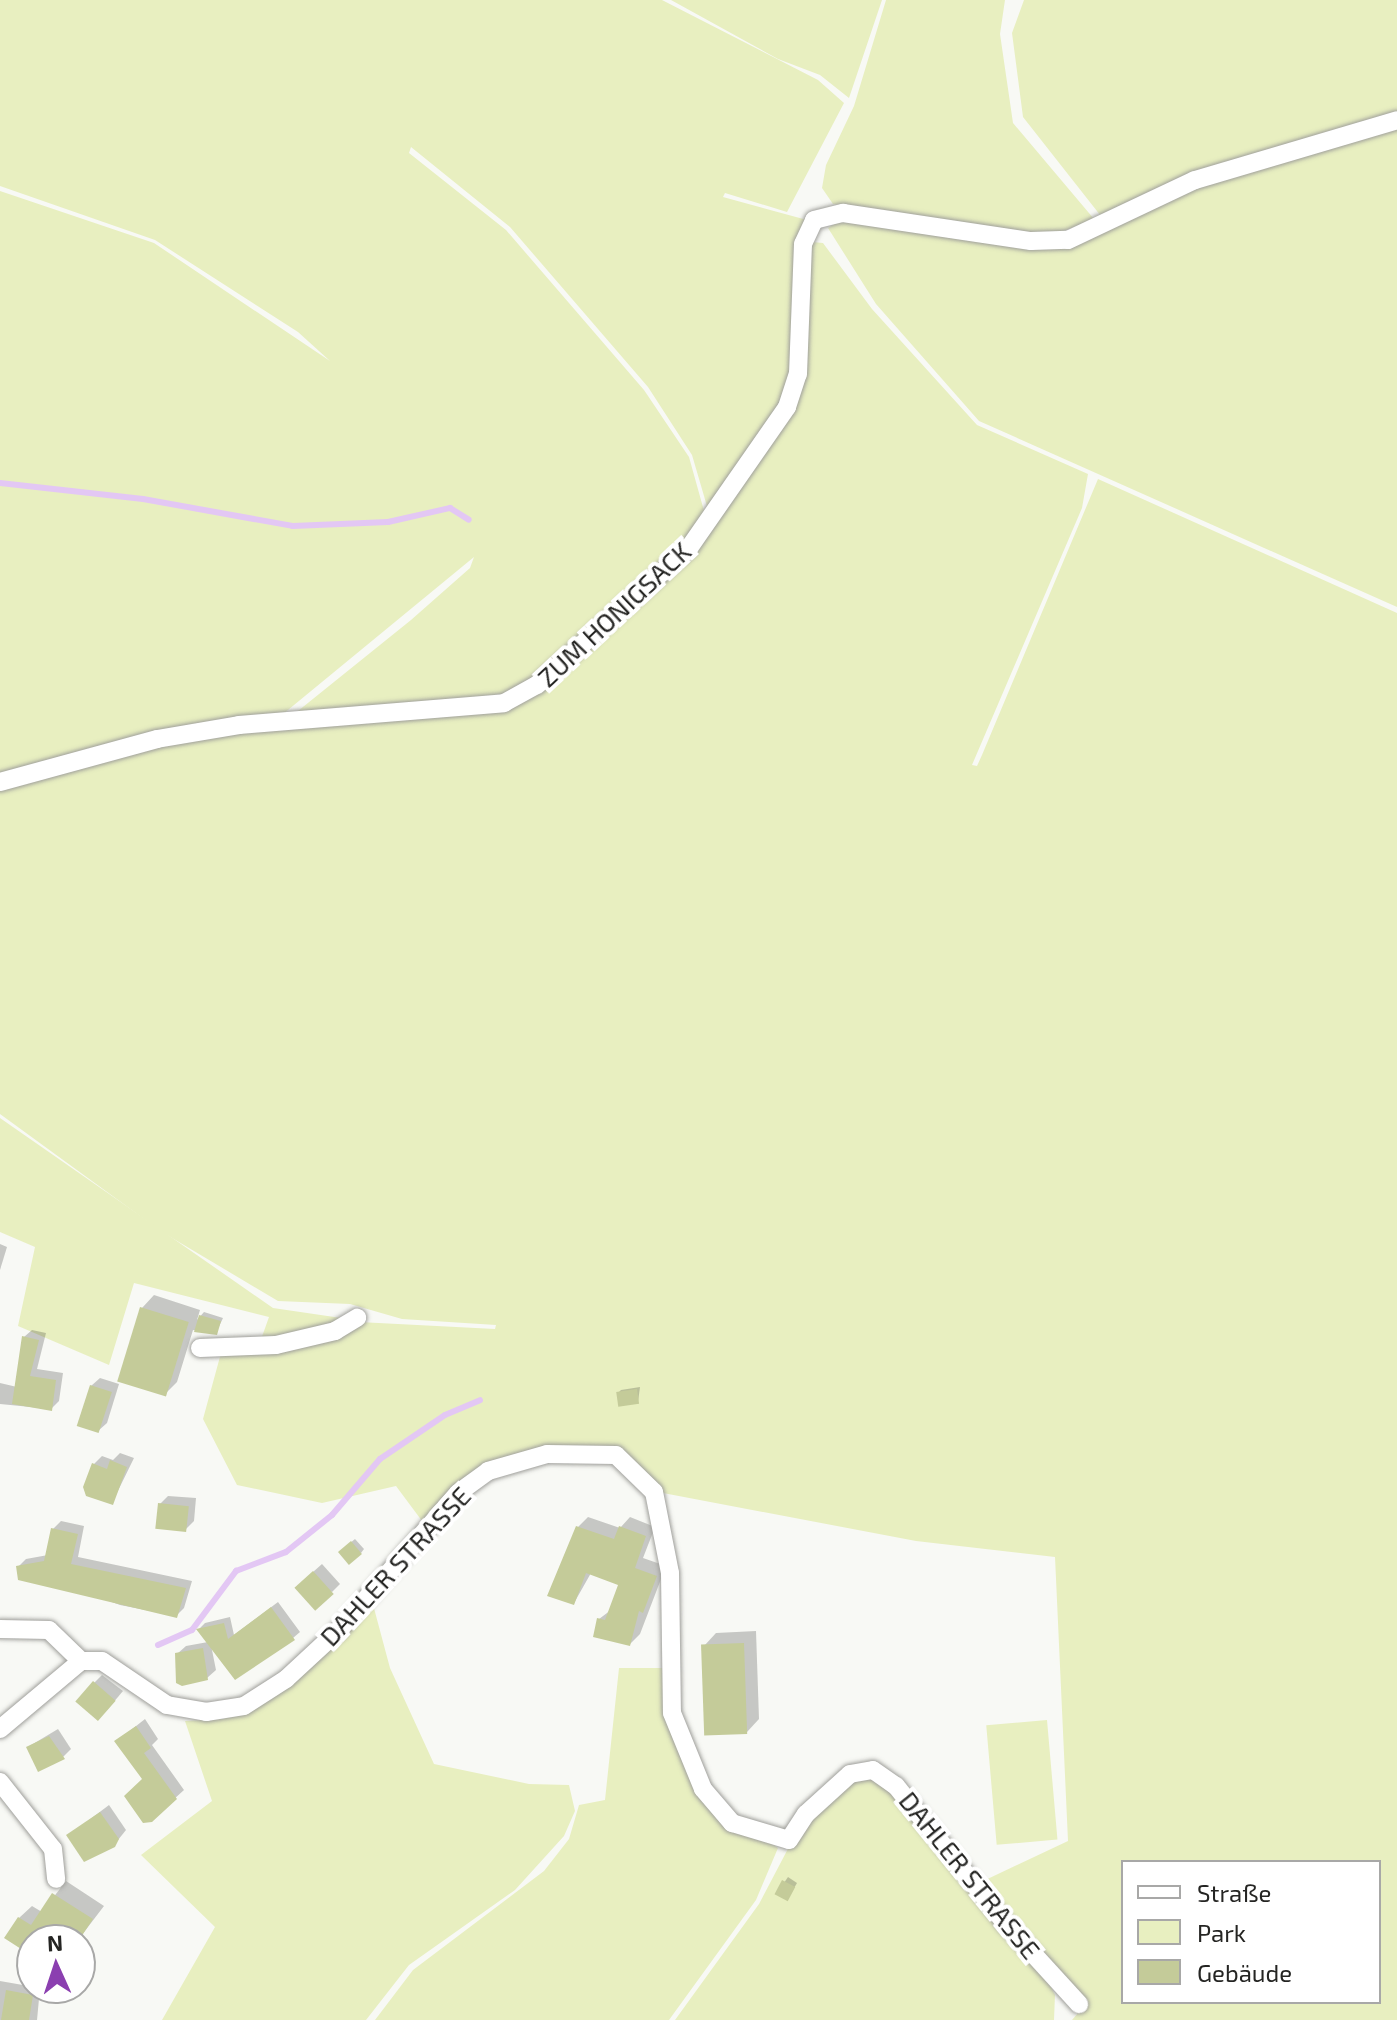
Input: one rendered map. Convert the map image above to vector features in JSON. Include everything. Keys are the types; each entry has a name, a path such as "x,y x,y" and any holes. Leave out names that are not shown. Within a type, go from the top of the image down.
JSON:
{"street":[{"name":"ZUM HONIGSACK","path":"0,782 157,739 239,725 504,703 537,685 689,548 787,407 798,374 803,244 814,220 843,213 1031,241 1068,240 1195,180 1397,120"},
{"path":"200,1348 289,1343 335,1331 357,1318"},
{"name":"DAHLER STRASSE","path":"0,1629 49,1630 81,1661 102,1661 167,1705 206,1712 244,1706 286,1679 339,1630 458,1493 488,1471 547,1454 616,1455 654,1492 670,1573 672,1713 684,1753 722,1812 732,1823 789,1840 806,1814 850,1774 873,1770 896,1786 1005,1923 1079,2004"},
{"path":"0,1729 81,1661"},
{"path":"0,1782 53,1849 56,1879"}],"green space":[{"path":"0,0 662,0 818,80 844,103 787,212 725,193 723,197 807,220 795,373 783,406 709,513 692,455 648,387 510,227 411,147 409,153 506,230 644,390 689,457 706,518 685,544 519,692 288,719 411,620 470,568 474,557 277,719 0,780 0,191 154,243 330,361 298,332 155,240 0,186"},
{"path":"671,0 882,0 849,98 820,75 778,59"},
{"path":"886,0 1005,0 1000,34 1013,123 1094,219 1061,232 1030,234 833,204 822,188 826,165 854,106"},
{"path":"1024,0 1397,0 1397,607 979,421 876,304 828,228 843,218 1034,245 1104,220 1023,117 1012,33"},
{"path":"812,242 823,243 872,309 977,425 1088,474 1082,508 972,765 977,766 982,755 1098,479 1397,613 1397,2020 1072,2020 1085,2005 979,1883 1068,1841 1055,1557 916,1541 663,1493 617,1449 510,1456 425,1525 396,1486 322,1503 237,1485 203,1419 221,1353 359,1322 495,1329 496,1325 402,1319 350,1304 278,1301 162,1232 0,1114 0,785 159,742 506,705 692,548 791,408"},
{"path":"0,1118 273,1308 348,1319 259,1345 269,1317 134,1283 109,1365 18,1326 35,1247 0,1232"},
{"path":"371,1597 390,1668 434,1764 529,1784 569,1785 575,1811 564,1836 515,1890 409,1965 366,2020 162,2020 215,1927 141,1855 212,1801 185,1721 223,1719 266,1700"},
{"path":"619,1668 665,1668 702,1793 778,1848 756,1900 669,2020 375,2020 413,1970 544,1871 569,1839 579,1805 605,1800"},
{"path":"1047,1720 1057,1840 997,1845 986,1725"},
{"path":"872,1775 894,1787 1046,1977 1055,1995 1054,2020 675,2020 759,1904 791,1843 851,1778"}],"building":[{"path":"140,1307 189,1322 166,1397 117,1382"},
{"path":"199,1315 221,1321 217,1335 194,1332"},
{"path":"22,1336 39,1340 30,1376 56,1380 52,1411 12,1404"},
{"path":"90,1385 112,1392 99,1433 77,1426"},
{"path":"637,1389 639,1404 618,1407 616,1392"},
{"path":"110,1460 127,1467 113,1505 86,1496 83,1487 92,1463 107,1469"},
{"path":"158,1503 189,1506 186,1532 155,1529"},
{"path":"576,1526 614,1539 619,1526 646,1536 635,1568 657,1576 643,1613 639,1611 630,1646 593,1637 597,1618 605,1620 618,1585 586,1573 574,1605 547,1596"},
{"path":"51,1528 78,1534 71,1564 186,1588 177,1618 18,1580 16,1566 44,1561"},
{"path":"351,1541 362,1554 349,1565 338,1552"},
{"path":"313,1571 334,1594 315,1611 294,1588"},
{"path":"271,1607 295,1640 235,1680 196,1629 224,1623 228,1639"},
{"path":"744,1643 747,1734 704,1735 701,1645"},
{"path":"203,1648 208,1680 182,1686 176,1683 175,1653"},
{"path":"93,1681 116,1701 98,1721 75,1701"},
{"path":"136,1726 151,1748 144,1753 177,1799 152,1822 143,1823 124,1796 142,1779 114,1741"},
{"path":"49,1736 65,1759 38,1772 26,1747"},
{"path":"100,1812 119,1839 115,1847 84,1862 66,1835"},
{"path":"782,1880 795,1887 788,1901 774,1894"},
{"path":"52,1893 93,1919 90,1924 32,1924"},
{"path":"18,1917 29,1924 16,1924 16,1946 4,1938"},
{"path":"6,1990 16,1992 16,2004 32,2004 29,2020 1,2020"}],"waterway":[{"path":"0,483 143,499 293,526 388,522 450,508 469,520"},
{"path":"158,1645 192,1630 236,1571 286,1552 332,1515 380,1459 445,1415 480,1400"}]}
